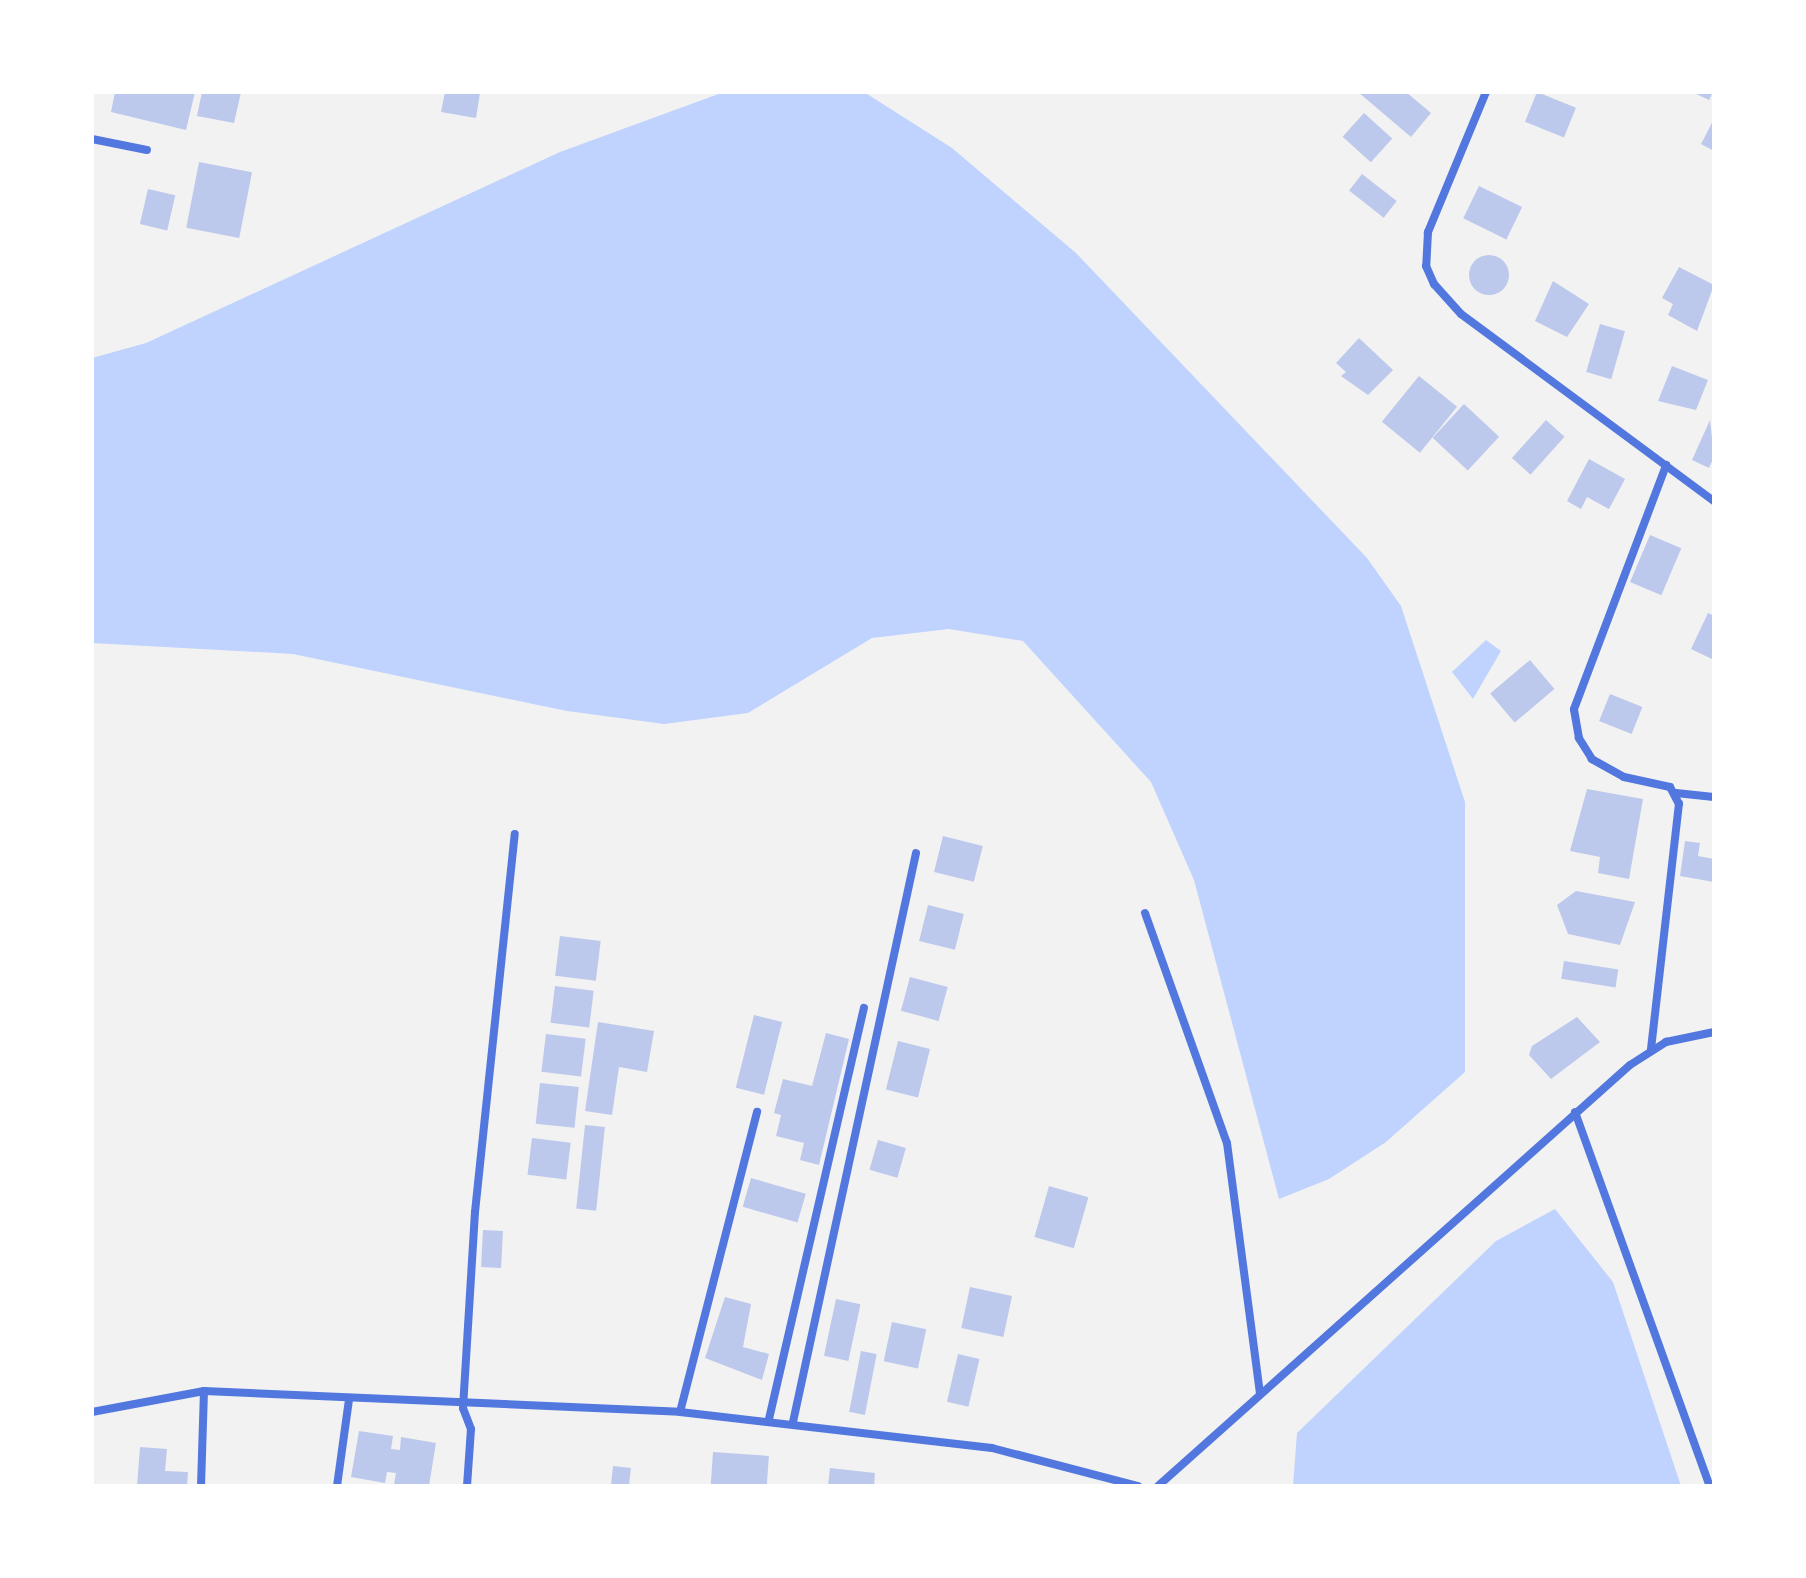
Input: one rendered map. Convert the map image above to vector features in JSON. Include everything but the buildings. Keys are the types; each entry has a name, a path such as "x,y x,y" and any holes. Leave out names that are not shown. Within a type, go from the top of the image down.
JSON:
{"street":[{"path":"1486,92 1428,232 1426,266 1434,284 1461,314 1714,501"},
{"path":"92,139 147,150"},
{"path":"1666,465 1579,686 1575,723 1592,759 1676,793 1714,797"},
{"path":"1651,1049 1676,793"},
{"path":"467,1486 471,1429 463,1408 515,834"},
{"path":"793,1422 916,853"},
{"path":"1145,913 1227,1143 1260,1393"},
{"path":"769,1419 864,1008"},
{"path":"1158,1486 1575,1112 1651,1049 1714,1032"},
{"path":"680,1412 757,1112"},
{"path":"1575,1112 1710,1486"},
{"path":"92,1412 204,1391 463,1408 680,1412 769,1419 992,1448 1138,1486"},
{"path":"201,1486 204,1391"},
{"path":"337,1486 349,1399"}],"water":[{"path":"724,92 864,92 952,148 1076,253 1367,558 1401,606 1465,802 1465,1072 1386,1142 1329,1179 1279,1199 1194,880 1151,782 1023,641 949,629 872,638 748,713 664,724 567,711 293,654 92,643 92,358 146,343 560,152"},
{"path":"1486,640 1501,651 1473,699 1452,672"},
{"path":"1555,1209 1613,1282 1681,1486 1293,1486 1297,1433 1496,1241"}]}
